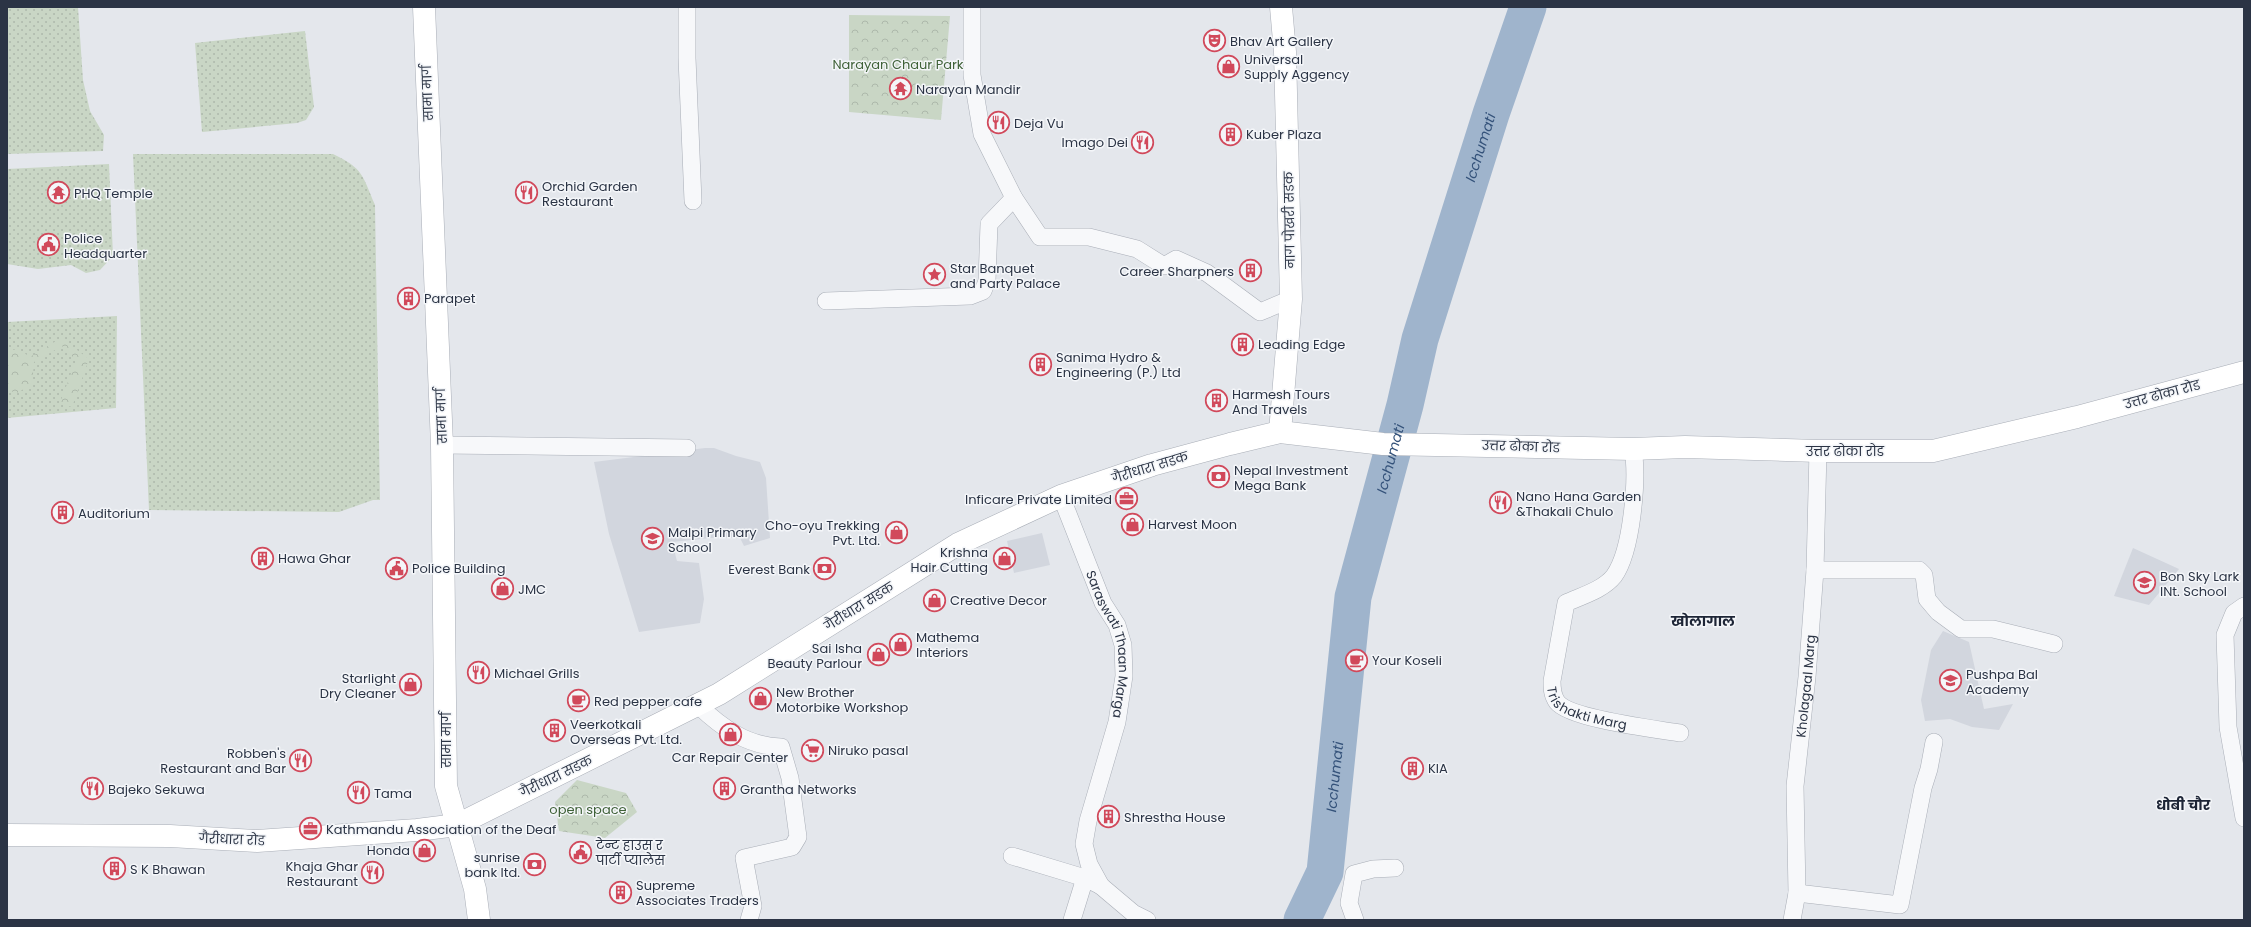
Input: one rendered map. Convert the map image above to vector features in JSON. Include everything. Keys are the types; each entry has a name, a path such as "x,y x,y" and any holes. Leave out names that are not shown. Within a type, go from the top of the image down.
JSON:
{"main road":[{"name":"सामा मार्ग","path":"424,7 442,445 446,786 475,889 479,920"},
{"name":"नाग पोखरी सडक","path":"1280,7 1285,52 1291,299 1280,432"},
{"name":"उत्तर ढोका रोड","path":"1280,432 1383,444 1633,449 1685,447 1818,451 1933,451 2077,417 2244,372"},
{"name":"गैरीधारा सडक","path":"457,825 698,705 779,657 958,544 1061,496 1152,466 1280,432"},
{"name":"गैरीधारा रोड","path":"7,835 170,836 257,841 417,830 457,825"}],"street":[{"path":"687,7 687,58 693,201"},
{"path":"972,7 972,75 982,134 1014,198 1040,237 1090,237 1137,249 1164,266 1176,259 1207,273 1260,312 1291,299"},
{"path":"826,301 970,296 983,291 987,281 989,224 1014,198"},
{"path":"442,445 687,448"},
{"name":"Trishakti Marg","path":"1633,449 1635,467 1633,512 1624,551 1614,575 1606,583 1566,603 1552,681 1553,694 1557,703 1588,717 1680,733"},
{"name":"Kholagaal Marg","path":"1792,920 1797,893 1795,786 1807,677 1815,570 1818,451"},
{"name":"Saraswati Thaan Marga","path":"1061,496 1103,603 1117,625 1123,645 1124,676 1117,722 1088,821 1084,844 1090,864 1101,886"},
{"path":"1815,570 1919,570 1924,575 1926,599 1938,612 1961,629 1993,629 2054,644"},
{"path":"2244,606 2234,613 2225,635 2228,727 2244,818"},
{"path":"698,705 719,725 747,740 768,746 781,747 790,778 798,837 792,847 744,858 753,906 749,920"},
{"path":"1797,893 1900,905 1923,788 1929,769 1934,742"},
{"name":"Saraswati Thaan Marga","path":"1012,856 1085,878 1101,886 1133,913 1147,920"},
{"path":"1355,920 1349,903 1354,874 1373,869 1395,868"},
{"path":"1072,920 1085,878"}],"shaded area":[{"name":"Malpi Primary School","path":"714,448 736,456 760,462 766,478 770,538 744,546 740,538 720,537 672,542 677,561 699,563 704,599 700,623 639,632 609,534 594,462"},
{"path":"1042,533 1050,565 1014,573 1007,541"},
{"name":"Bon Sky Lark INt. School","path":"2133,548 2179,569 2149,605 2114,596"},
{"name":"Pushpa Bal Academy","path":"1943,631 1969,642 1984,709 2013,704 1999,730 1972,727 1950,719 1925,721 1921,700 1931,650"}],"green space":[{"path":"7,7 78,7 83,80 90,111 104,135 103,151 7,154"},
{"name":"Narayan Chaur Park","path":"849,15 950,16 941,120 849,112"},
{"path":"305,31 314,107 306,120 297,123 202,132 195,43"},
{"path":"133,154 333,154 351,164 361,174 375,205 380,500 373,500 339,512 149,510"},
{"path":"109,164 113,256 100,270 86,273 71,265 38,269 7,264 7,169"},
{"path":"117,316 116,408 7,418 7,322"},
{"path":"61,338 89,359 72,407 60,403 76,360 62,346 34,362 32,384 17,393 7,390 7,351 18,349 30,357"},
{"name":"open space","path":"577,780 626,793 637,812 605,838 559,831 555,802"}],"waterway":[{"name":"Icchumati","path":"1302,920 1325,872 1353,597 1405,405 1420,339 1491,114 1528,7"}],"place":[{"name":"Bhav Art Gallery","path":"1215,41"},
{"name":"Universal Supply Aggency","path":"1229,66"},
{"name":"Narayan Mandir","path":"901,89"},
{"name":"Deja Vu","path":"998,123"},
{"name":"Kuber Plaza","path":"1230,134"},
{"name":"Imago Dei","path":"1143,142"},
{"name":"PHQ Temple","path":"58,193"},
{"name":"Orchid Garden Restaurant","path":"527,193"},
{"name":"Police Headquarter","path":"48,245"},
{"name":"Career Sharpners","path":"1250,271"},
{"name":"Star Banquet and Party Palace","path":"934,275"},
{"name":"Parapet","path":"408,298"},
{"name":"Leading Edge","path":"1243,344"},
{"name":"Sanima Hydro & Engineering (P.) Ltd","path":"1041,364"},
{"name":"Harmesh Tours And Travels","path":"1216,401"},
{"name":"Nepal Investment Mega Bank","path":"1219,477"},
{"name":"Inficare Private Limited","path":"1127,499"},
{"name":"Nano Hana Garden &Thakali Chulo","path":"1500,503"},
{"name":"Auditorium","path":"62,513"},
{"name":"Harvest Moon","path":"1132,524"},
{"name":"Cho-oyu Trekking Pvt. Ltd.","path":"896,532"},
{"name":"Malpi Primary School","path":"652,539"},
{"name":"Hawa Ghar","path":"263,558"},
{"name":"Krishna Hair Cutting","path":"1004,559"},
{"name":"Police Building","path":"397,568"},
{"name":"Everest Bank","path":"825,569"},
{"name":"Bon Sky Lark INt. School","path":"2144,583"},
{"name":"JMC","path":"502,589"},
{"name":"Creative Decor","path":"934,600"},
{"name":"Mathema Interiors","path":"900,644"},
{"name":"Sai Isha Beauty Parlour","path":"878,655"},
{"name":"Your Koseli","path":"1357,660"},
{"name":"Michael Grills","path":"479,673"},
{"name":"Pushpa Bal Academy","path":"1951,681"},
{"name":"Starlight Dry Cleaner","path":"411,685"},
{"name":"New Brother Motorbike Workshop","path":"761,699"},
{"name":"Red pepper cafe","path":"579,701"},
{"name":"Veerkotkali Overseas Pvt. Ltd.","path":"555,731"},
{"name":"Car Repair Center","path":"730,735"},
{"name":"Niruko pasal","path":"813,750"},
{"name":"Robben's Restaurant and Bar","path":"301,760"},
{"name":"KIA","path":"1413,768"},
{"name":"Bajeko Sekuwa","path":"92,789"},
{"name":"Grantha Networks","path":"724,789"},
{"name":"Tama","path":"358,793"},
{"name":"Shrestha House","path":"1109,817"},
{"name":"Kathmandu Association of the Deaf","path":"311,829"},
{"name":"Honda","path":"425,850"},
{"name":"टेन्ट हाउस र पार्टी प्यालेस","path":"580,852"},
{"name":"sunrise bank ltd.","path":"535,864"},
{"name":"S K Bhawan","path":"115,869"},
{"name":"Khaja Ghar Restaurant","path":"373,873"},
{"name":"Supreme Associates Traders","path":"621,892"}],"district":[{"name":"खोलागाल","path":"1703,621"},
{"name":"धोबी चौर","path":"2183,805"}]}
